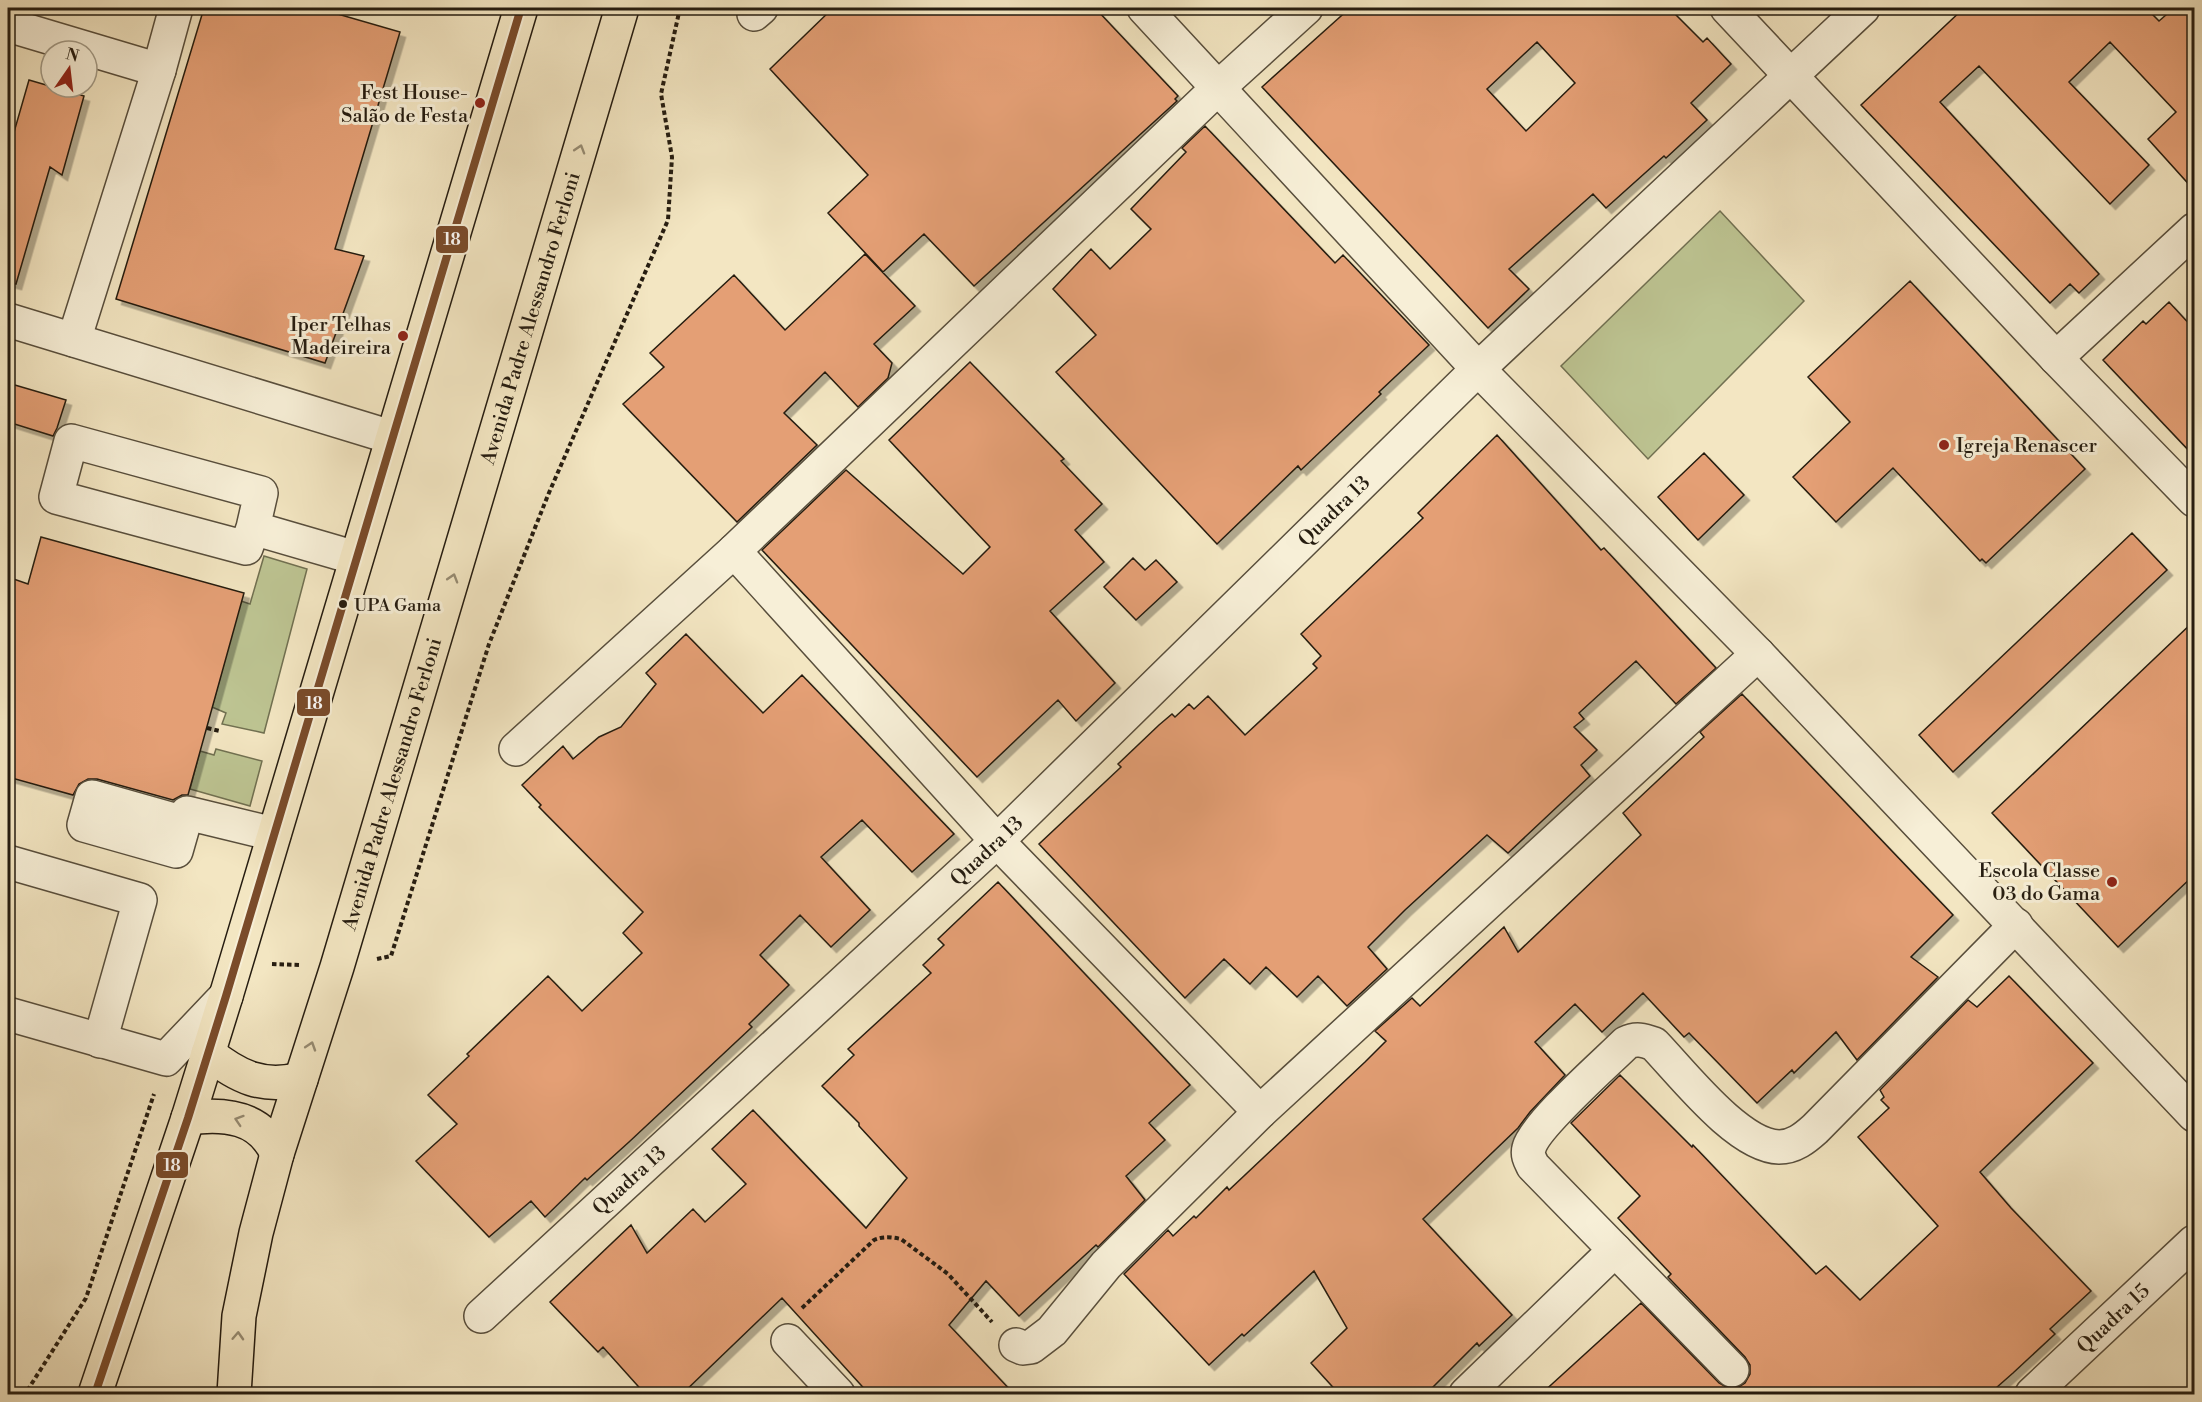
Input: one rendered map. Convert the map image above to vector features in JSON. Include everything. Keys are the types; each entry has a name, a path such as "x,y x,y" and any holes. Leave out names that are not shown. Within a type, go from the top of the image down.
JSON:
{"main road":[{"path":"95,1395 188,1118 226,996 521,8"},
{"name":"Avenida Padre Alessandro Ferloni","path":"234,1395 239,1316 256,1233 277,1154 337,967 622,8"},
{"path":"208,1053 229,1070 250,1079 275,1083 301,1079"},
{"path":"188,1118 206,1115 226,1116 251,1124 271,1140 277,1154"}],"street":[{"path":"74,340 159,70 176,8"},
{"path":"1144,8 1478,369 1758,654 2194,1115"},
{"path":"516,749 734,551 1219,87 1306,8"},
{"path":"1727,8 2056,358 2194,500"},
{"name":"Quadra 13","path":"481,1317 997,841 1478,369 1863,8"},
{"path":"8,25 159,70"},
{"path":"2056,358 2194,230"},
{"path":"8,320 392,436"},
{"path":"71,441 261,493 253,528 246,548 56,497 71,441"},
{"path":"253,528 356,558"},
{"path":"734,551 997,841 1260,1112"},
{"path":"1016,1345 1023,1348 1031,1347 1052,1331 1106,1264 1260,1112 1758,654"},
{"path":"183,823 187,813 274,834"},
{"path":"8,862 140,900 100,1041"},
{"path":"1732,1370 1533,1166 1528,1156 1529,1148 1542,1127 1626,1043 1641,1039 1654,1044 1728,1122 1756,1142 1780,1147 1795,1144 1815,1129 2016,925"},
{"path":"8,1014 166,1059 226,996"},
{"name":"Quadra 15","path":"2032,1395 2194,1242"},
{"path":"1466,1395 1615,1250"},
{"path":"788,1341 838,1395"}],"path":[{"path":"236,962 337,967 391,956 489,644 548,495 669,220 672,157 661,94 680,8"},
{"path":"207,728 220,731"},
{"path":"21,1395 27,1391 86,1298 155,1092"},
{"path":"788,1341 790,1324 808,1300 874,1240 893,1237 901,1239 948,1274 993,1324 1016,1345"}],"green space":[{"path":"1720,211 1804,301 1648,459 1561,366"},
{"path":"264,556 307,569 264,733 222,724 226,713 212,707 241,601 250,604"},
{"path":"216,749 262,761 250,806 190,789 200,751 214,755"}],"building":[{"path":"204,8 317,8 400,32 335,249 364,256 325,363 116,299"},
{"path":"833,8 1095,8 1178,96 1175,99 1177,101 974,286 924,234 883,272 828,213 868,175 770,69"},
{"path":"1350,8 1669,8 1703,42 1707,38 1731,64 1691,103 1707,120 1666,158 1664,156 1606,208 1593,194 1509,269 1529,289 1488,328 1262,87","holes":["1537,42 1575,83 1526,131 1487,89"]},
{"path":"1964,8 2146,8 2159,21 2174,8 2194,8 2194,190 2148,139 2176,112 2110,42 2069,82 2149,165 2110,204 1979,66 1940,102 2099,274 2079,293 2070,284 2050,303 1861,105"},
{"path":"29,80 39,83 39,99 83,99 62,175 50,167 16,284 8,282 8,153"},
{"path":"1205,126 1335,263 1343,255 1429,345 1301,470 1298,466 1217,544 1056,372 1096,335 1053,289 1091,249 1110,269 1151,229 1131,209 1186,152 1182,148"},
{"path":"865,254 915,306 874,344 892,363 888,378 858,407 825,372 784,413 817,445 737,522 623,404 664,367 650,353 734,275 785,330"},
{"name":"Igreja Renascer","path":"1910,281 2085,469 1986,563 1982,559 1980,561 1893,468 1836,522 1793,477 1850,422 1808,377"},
{"path":"2169,302 2194,329 2194,456 2103,360 2143,321 2146,324"},
{"path":"970,362 1064,459 1061,461 1102,504 1075,530 1104,562 1050,611 1115,683 1076,721 1058,700 977,777 762,550 846,470 963,574 990,547 889,440"},
{"path":"8,383 66,400 53,436 8,422"},
{"path":"1497,435 1601,550 1604,548 1716,668 1676,704 1636,661 1579,713 1584,719 1574,727 1597,750 1581,765 1590,776 1508,853 1487,835 1405,910 1368,947 1387,969 1347,1006 1318,976 1297,997 1266,967 1250,984 1224,959 1185,998 1039,844 1121,767 1118,764 1159,725 1172,714 1175,717 1189,704 1194,709 1208,696 1245,735 1317,668 1313,664 1321,656 1301,634 1423,518 1418,513"},
{"path":"1704,453 1744,495 1698,540 1658,497"},
{"path":"2132,533 2167,570 1953,772 1919,735"},
{"path":"41,537 244,593 188,795 182,795 173,800 97,779 88,779 79,784 73,795 8,777 8,577 28,584"},
{"path":"1133,558 1145,570 1156,560 1177,582 1136,620 1104,587"},
{"path":"2194,621 2194,875 2118,947 1992,813"},
{"path":"686,634 763,713 802,675 954,834 912,872 862,820 821,857 870,910 831,947 800,915 760,955 789,985 749,1024 752,1027 545,1217 531,1201 489,1237 416,1161 457,1124 428,1095 548,976 582,1011 642,953 623,933 643,912 539,807 541,805 522,785 563,746 573,759 599,737 621,727 656,684 646,673"},
{"path":"1742,694 1953,915 1911,957 1938,977 1857,1060 1836,1032 1794,1073 1792,1070 1757,1103 1689,1033 1684,1037 1643,993 1602,1032 1575,1004 1535,1042 1565,1075 1518,1128 1423,1219 1512,1315 1479,1346 1477,1343 1425,1395 1340,1395 1311,1363 1347,1328 1314,1271 1209,1365 1124,1274 1168,1230 1173,1236 1194,1216 1196,1218 1227,1187 1229,1190 1365,1062 1386,1041 1375,1031 1412,998 1420,1006 1504,927 1518,952 1641,835 1623,813 1704,737 1700,732"},
{"path":"998,882 1190,1085 1149,1123 1165,1140 1126,1176 1145,1200 1098,1247 1096,1245 1019,1316 986,1281 949,1325 1015,1395 870,1395 782,1298 681,1395 646,1395 603,1347 598,1352 550,1302 631,1225 647,1253 693,1209 705,1222 746,1184 712,1149 753,1110 866,1228 907,1178 859,1126 859,1123 822,1086 854,1055 848,1049 931,973 923,965 944,945 938,939"},
{"path":"2009,976 2093,1063 1980,1172 2011,1208 2091,1291 2050,1329 2055,1334 2013,1373 1988,1395 1540,1395 1641,1303 1719,1383 1728,1388 1737,1388 1745,1383 1750,1374 1750,1365 1745,1357 1668,1277 1671,1274 1618,1218 1640,1196 1571,1123 1620,1075 1692,1147 1693,1145 1816,1274 1826,1266 1860,1300 1938,1226 1858,1137 1889,1108 1881,1100 1884,1097 1880,1090 1968,1000 1977,1007"}],"transit line":[{"name":"18","path":"95,1394 188,1118 226,996 521,8"}],"place":[{"name":"Fest House- Salão de Festa","path":"480,103"},
{"name":"Iper Telhas Madeireira","path":"403,336"},
{"name":"Igreja Renascer","path":"1944,445"},
{"name":"UPA Gama","path":"343,604"},
{"name":"Escola Classe 03 do Gama","path":"2112,882"}]}
